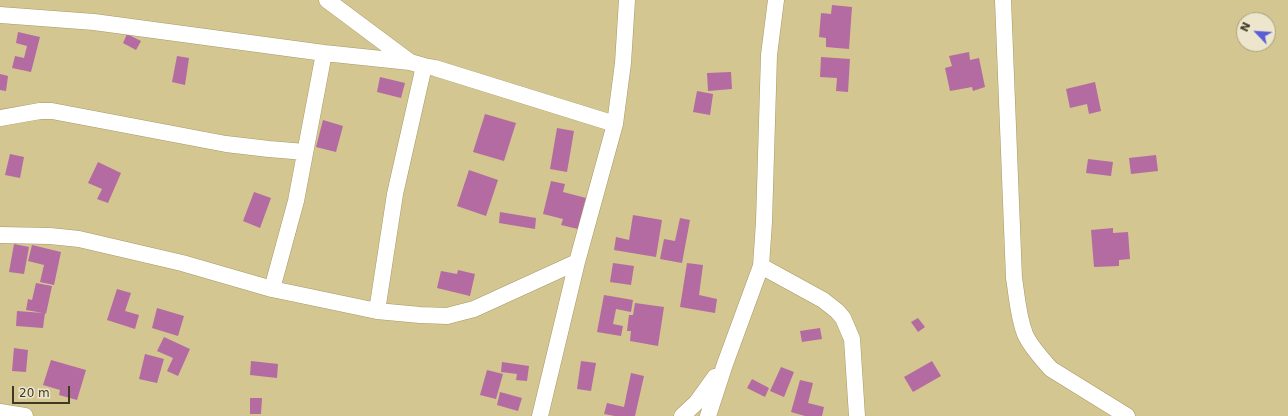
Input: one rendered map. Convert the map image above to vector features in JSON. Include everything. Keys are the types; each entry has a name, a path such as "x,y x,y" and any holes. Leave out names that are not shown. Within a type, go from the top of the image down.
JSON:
{"street":[{"path":"327,0 417,64"},
{"path":"540,416 577,262 615,124 623,62 627,0"},
{"path":"708,416 725,364 761,266 764,222 769,55 776,0"},
{"path":"1003,0 1014,278 1019,310 1026,334 1042,359 1051,369 1127,416"},
{"path":"0,14 94,22 417,64 435,68 615,124"},
{"path":"272,289 296,201 324,53"},
{"path":"377,311 417,64"},
{"path":"0,118 40,111 52,112 226,144 305,152"},
{"path":"0,235 50,236 79,239 182,262 272,289 377,311 420,315 447,316 474,309 577,262"},
{"path":"761,266 823,300 843,318 852,339 857,416"},
{"path":"682,416 697,402 725,364"},
{"path":"0,412 25,416"}],"building":[{"path":"832,5 852,7 849,49 826,47 826,38 819,37 821,13 831,14"},
{"path":"18,32 40,37 31,72 12,68 15,56 24,58 27,46 16,43"},
{"path":"127,34 141,41 136,50 123,43"},
{"path":"969,52 970,60 979,58 985,87 973,91 972,87 950,91 945,68 952,66 949,56"},
{"path":"177,56 189,58 185,85 172,82"},
{"path":"821,57 850,59 848,92 836,91 837,78 820,77"},
{"path":"731,72 732,89 708,91 707,73"},
{"path":"0,74 8,76 6,91 0,90"},
{"path":"380,77 405,83 401,98 377,92"},
{"path":"1095,82 1101,111 1089,114 1087,104 1070,108 1066,89"},
{"path":"697,91 713,94 710,115 693,112"},
{"path":"485,114 516,123 504,161 473,152"},
{"path":"323,120 343,126 336,152 316,147"},
{"path":"557,128 574,131 567,172 550,169"},
{"path":"10,154 24,157 20,178 5,175"},
{"path":"1156,155 1158,171 1131,174 1129,158"},
{"path":"1088,159 1113,162 1111,176 1086,173"},
{"path":"98,162 121,173 108,203 97,199 102,189 88,183"},
{"path":"469,170 498,180 486,216 457,206"},
{"path":"551,181 565,184 563,192 586,198 578,229 561,225 563,219 543,214"},
{"path":"254,192 271,198 260,228 243,221"},
{"path":"500,212 536,218 535,229 499,223"},
{"path":"633,215 662,220 656,257 614,250 616,237 629,240"},
{"path":"680,218 690,220 682,263 660,259 664,239 675,241"},
{"path":"1113,228 1113,233 1128,232 1130,259 1119,260 1119,266 1094,267 1091,230"},
{"path":"14,244 29,247 24,274 9,272"},
{"path":"32,245 61,252 54,285 40,282 44,265 28,261"},
{"path":"613,263 634,266 631,285 610,282"},
{"path":"687,263 703,265 699,295 717,299 715,313 680,307"},
{"path":"458,270 475,274 470,296 437,288 441,271 457,274"},
{"path":"36,283 52,286 43,328 16,326 17,311 43,313 26,310 28,299 32,300"},
{"path":"117,289 131,293 125,311 139,315 135,329 107,320"},
{"path":"604,295 633,300 631,312 616,309 613,324 623,326 621,336 597,332"},
{"path":"635,303 664,307 658,346 630,341 631,331 627,331 629,315 633,315"},
{"path":"157,308 184,316 178,336 152,328"},
{"path":"918,318 925,327 918,332 911,322"},
{"path":"820,328 822,339 802,342 800,331"},
{"path":"164,337 190,349 178,376 167,371 173,358 157,351"},
{"path":"14,348 28,350 26,372 12,371"},
{"path":"145,354 164,359 157,383 139,379"},
{"path":"51,360 86,370 77,400 59,395 60,390 43,385"},
{"path":"251,361 278,364 277,378 250,375"},
{"path":"581,361 596,363 591,391 577,389"},
{"path":"932,361 941,376 913,392 904,377"},
{"path":"502,362 529,366 527,381 516,380 517,374 501,372"},
{"path":"781,367 794,372 784,397 770,391"},
{"path":"487,370 503,374 496,399 480,395"},
{"path":"631,373 644,376 635,416 615,416 604,414 607,403 624,407"},
{"path":"752,379 769,388 765,397 747,388"},
{"path":"800,380 813,383 808,403 824,407 822,416 805,416 791,412"},
{"path":"500,392 522,398 518,411 497,405"},
{"path":"250,398 262,398 261,414 250,414"}]}
